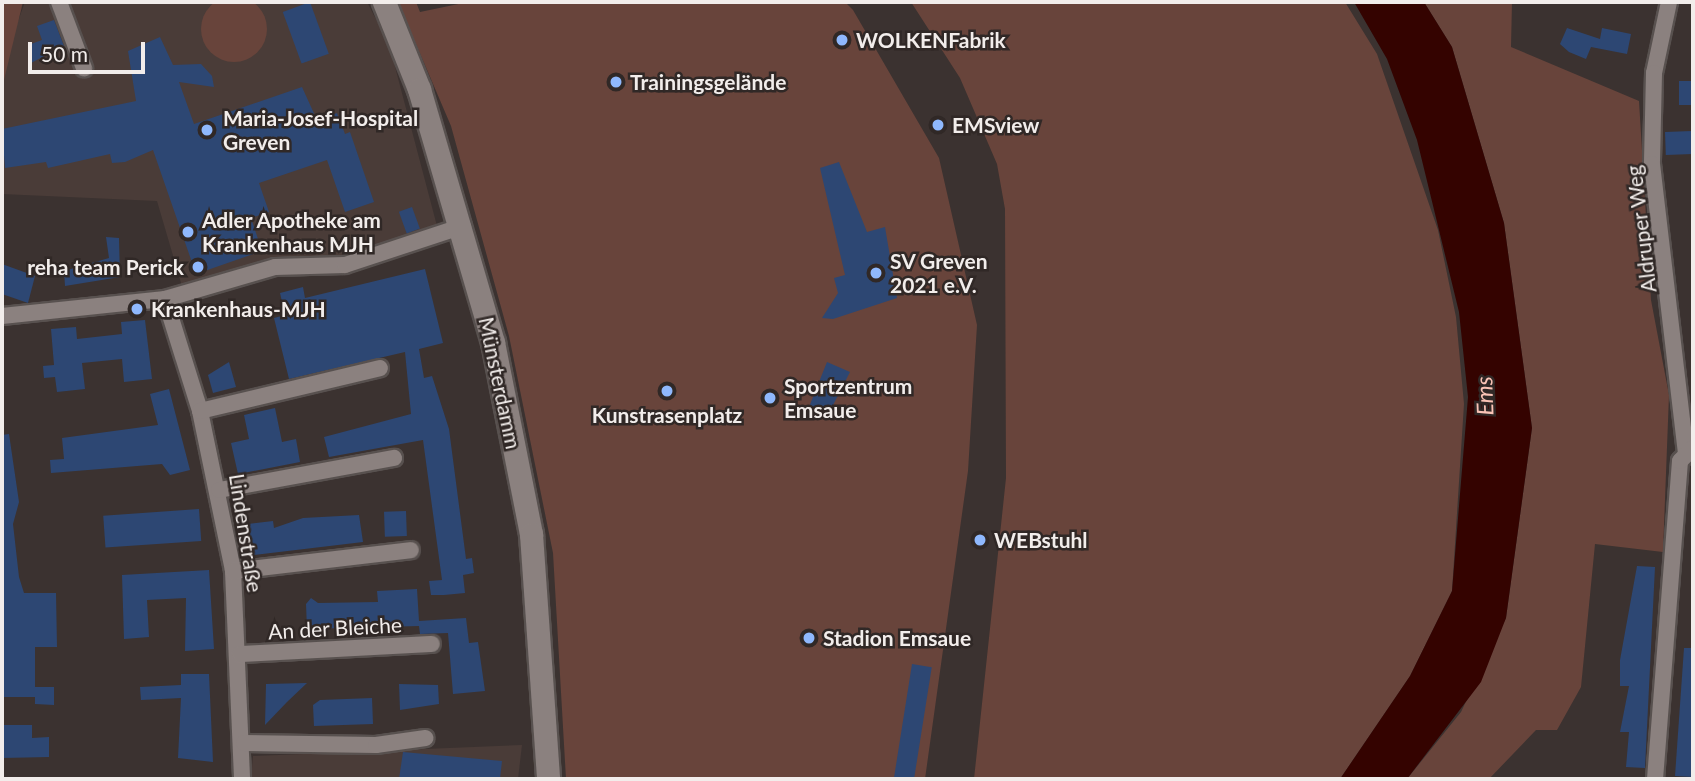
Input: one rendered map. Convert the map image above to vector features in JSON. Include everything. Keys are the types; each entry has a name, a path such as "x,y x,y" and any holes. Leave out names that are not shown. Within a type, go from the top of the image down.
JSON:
{"main road":[{"name":"Münsterdamm","path":"384,2 463,226 531,534 548,779"}],"street":[{"path":"58,2 84,68"},
{"name":"Aldruper Weg","path":"1655,779 1680,461 1690,450 1652,164 1654,73 1669,2"},
{"path":"2,316 165,299 275,267 345,265 463,226"},
{"name":"Lindenstraße","path":"165,299 200,411 219,490 233,571 244,743 242,779"},
{"path":"200,411 380,368"},
{"path":"219,490 394,458"},
{"path":"233,571 411,550"},
{"name":"An der Bleiche","path":"240,654 432,644"},
{"path":"244,743 376,745 426,738"}],"shaded area":[{"path":"234,-4 247,-1 257,6 264,16 267,29 264,42 257,52 247,59 234,62 221,59 211,52 204,42 201,29 204,16 211,6 221,-1"},
{"path":"2,2 23,2 2,88"},
{"name":"Maria-Josef-Hospital Greven","path":"25,2 367,2 389,44 437,226 347,257 184,293 157,201 2,194 2,65"},
{"name":"Sportzentrum Emsaue","path":"398,2 416,2 420,12 468,2 845,2 853,10 939,158 977,325 968,471 925,779 566,779 553,553 509,336 451,126"},
{"path":"911,2 1345,2 1377,54 1438,230 1456,317 1464,404 1452,591 1410,676 1340,779 974,779 1006,478 1005,209 997,164 960,78"},
{"path":"1424,2 1512,2 1511,47 1639,101 1651,300 1669,395 1663,552 1595,544 1581,687 1557,730 1536,730 1489,779 1407,779 1461,712 1506,618 1532,428 1504,223 1452,47"},
{"path":"522,745 518,779 251,779 253,756"}],"water":[{"name":"Ems","path":"1354,2 1424,2 1452,47 1504,223 1532,428 1506,618 1481,682 1407,779 1340,779 1410,676 1452,591 1468,397 1459,312 1417,140 1387,59"}],"building":[{"path":"310,2 329,54 302,64 283,12"},
{"path":"54,20 64,46 29,64 31,44 42,40 37,26"},
{"path":"1567,28 1600,39 1602,28 1631,34 1627,54 1591,47 1586,59 1569,52 1560,44"},
{"path":"160,37 173,65 201,64 212,76 214,87 179,82 194,124 302,87 317,120 337,113 345,134 350,132 374,202 345,212 327,160 259,183 269,212 251,218 262,251 196,274 153,150 125,162 112,163 110,154 48,168 46,162 5,168 2,129 136,101 128,51"},
{"path":"1679,81 1693,81 1693,105 1679,105"},
{"path":"1692,131 1693,154 1666,155 1665,132"},
{"name":"SV Greven 2021 e.V.","path":"839,162 867,232 885,227 897,298 833,319 822,318 838,293 834,278 845,275 820,168"},
{"path":"412,207 420,229 407,233 399,212"},
{"path":"106,237 119,238 120,277 65,286 64,271 109,258"},
{"path":"2,264 35,276 28,303 2,294"},
{"path":"425,269 443,343 419,349 424,378 432,376 449,429 466,559 472,558 474,573 463,575 465,593 444,595 431,595 429,581 442,580 423,440 329,457 324,437 411,414 405,352 289,379 274,318 285,315 280,293 303,287 305,298"},
{"path":"145,320 152,379 124,382 122,359 82,363 85,389 57,392 55,377 44,378 43,366 54,365 51,329 76,327 77,339 122,334 121,322"},
{"path":"229,362 236,387 213,393 208,375"},
{"path":"827,362 850,372 828,415 809,407"},
{"path":"169,389 190,470 170,475 162,464 51,473 50,460 64,459 62,438 158,425 150,394"},
{"path":"275,408 282,442 296,439 300,462 238,474 231,443 249,439 244,415"},
{"path":"9,434 19,502 13,524 19,577 24,593 56,593 57,647 35,647 35,687 54,687 54,705 35,704 35,697 2,697 2,435"},
{"path":"199,509 201,541 105,548 103,516"},
{"path":"406,511 407,536 385,537 384,512"},
{"path":"359,515 363,542 253,555 248,524 273,521 274,528 303,518"},
{"path":"1637,566 1655,567 1645,768 1626,767 1629,732 1620,732 1629,686 1620,686 1620,660"},
{"path":"209,570 214,649 185,651 186,598 147,600 149,637 124,639 122,575"},
{"path":"417,589 419,621 466,618 469,643 478,642 485,691 453,694 448,633 420,634 419,626 307,629 306,604 311,598 318,603 378,602 377,591"},
{"path":"1684,648 1693,648 1693,777 1675,776"},
{"path":"912,664 932,667 914,779 894,779"},
{"path":"181,674 209,674 213,762 178,758 181,698 141,700 140,687 181,685"},
{"path":"307,683 287,702 265,725 266,684"},
{"path":"399,684 438,685 439,704 400,710"},
{"path":"372,698 373,724 314,726 313,705 320,700"},
{"path":"2,725 32,725 32,738 49,737 49,757 2,758"},
{"path":"403,752 502,761 500,779 399,779"}],"place":[{"name":"WOLKENFabrik","path":"842,40"},
{"name":"Trainingsgelände","path":"616,82"},
{"name":"EMSview","path":"938,125"},
{"name":"Maria-Josef-Hospital Greven","path":"207,130"},
{"name":"Adler Apotheke am Krankenhaus MJH","path":"188,232"},
{"name":"reha team Perick","path":"198,267"},
{"name":"SV Greven 2021 e.V.","path":"876,273"},
{"name":"Krankenhaus-MJH","path":"137,309"},
{"name":"Kunstrasenplatz","path":"667,391"},
{"name":"Sportzentrum Emsaue","path":"770,398"},
{"name":"WEBstuhl","path":"980,540"},
{"name":"Stadion Emsaue","path":"809,638"}]}
